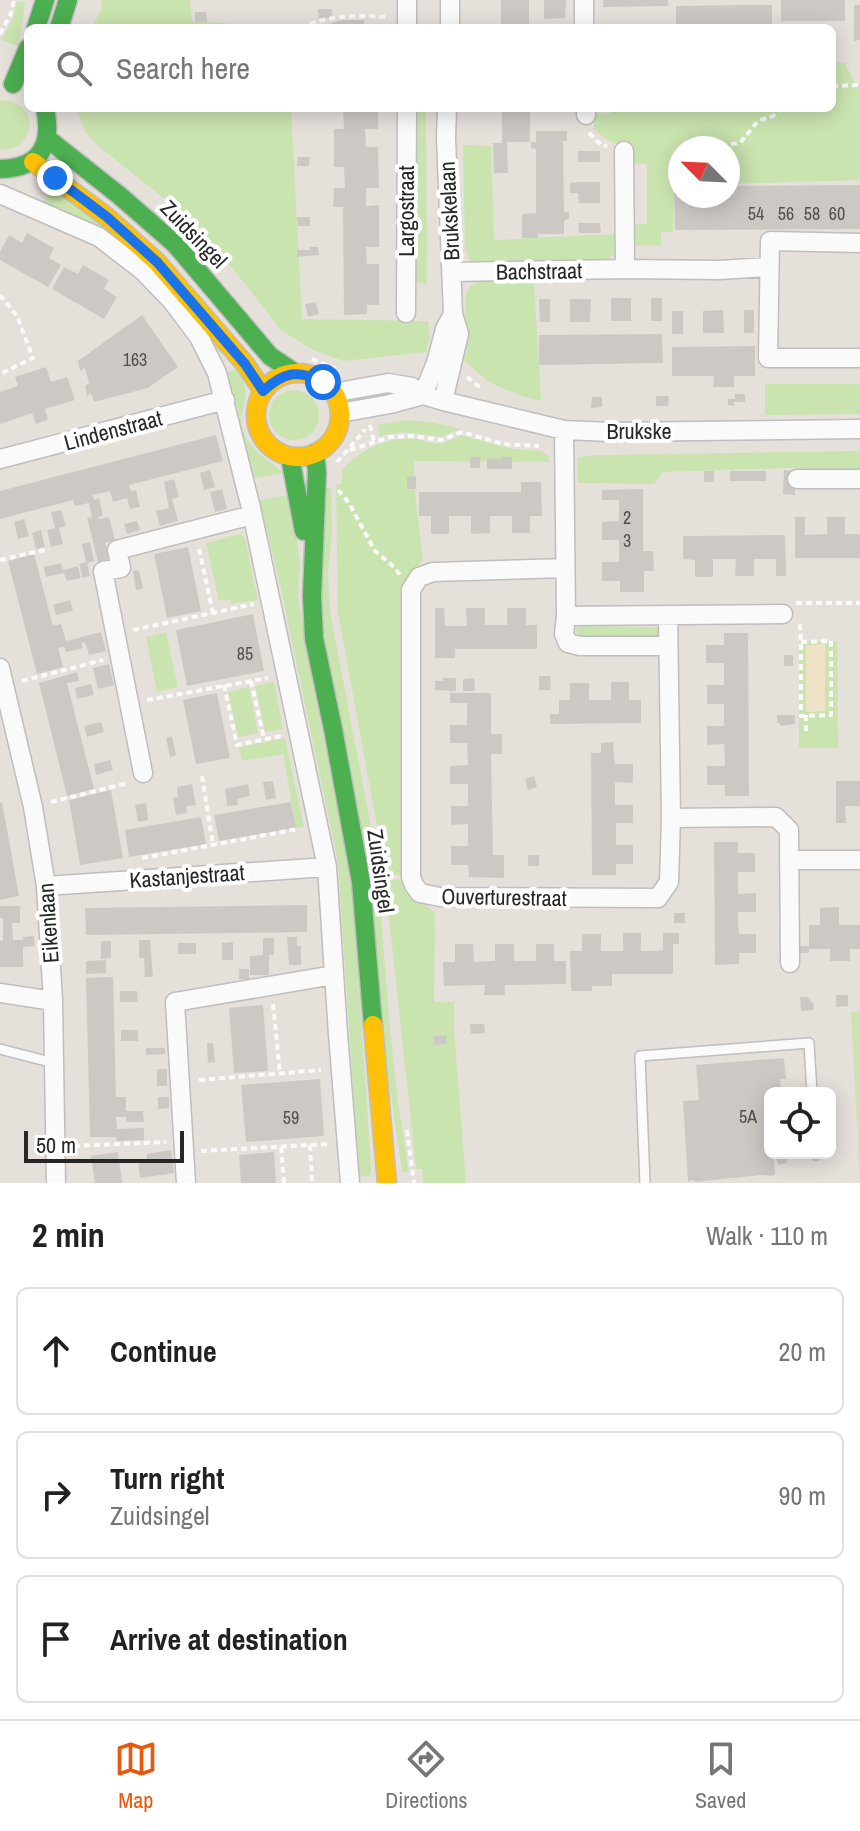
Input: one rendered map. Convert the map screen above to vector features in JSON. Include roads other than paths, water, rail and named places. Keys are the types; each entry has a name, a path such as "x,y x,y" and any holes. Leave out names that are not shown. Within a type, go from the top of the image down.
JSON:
{"main road":[{"path":"37,24 45,0"},
{"path":"60,24 68,0"},
{"path":"14,87 24,59"},
{"path":"0,169 14,170 33,162 43,152 50,123 46,112"},
{"name":"Zuidsingel","path":"48,139 175,244 270,356 295,373"},
{"path":"33,162 107,217 157,262 245,364 263,391"},
{"path":"295,373 310,375 323,382 333,393 340,413 337,429 329,444 303,457 290,457 274,451 262,439 256,423 256,406 263,391 277,379 295,373"},
{"name":"Zuidsingel","path":"315,453 314,638 361,882 387,1183"},
{"name":"Zuidsingel","path":"290,457 312,568"}],"street":[{"path":"450,0 450,24"},
{"path":"584,0 584,24"},
{"name":"Largostraat","path":"406,313 407,112"},
{"name":"Brukskelaan","path":"443,401 459,334 453,314 447,112"},
{"path":"624,151 625,269"},
{"path":"0,194 99,237 143,271 172,301 199,337 217,373 288,675 327,867 350,1183"},
{"path":"860,243 770,241 768,358 860,358"},
{"name":"Bachstraat","path":"452,272 769,267"},
{"name":"Brukskelaan","path":"423,395 453,314"},
{"name":"Brukske","path":"333,393 388,383 412,387 423,395 564,439 610,432 860,429"},
{"path":"340,413 423,395"},
{"name":"Lindenstraat","path":"0,459 225,400"},
{"path":"564,439 564,634 568,643 580,646 668,646"},
{"path":"797,479 860,479"},
{"path":"143,773 103,571 121,568 117,550 252,515"},
{"name":"Ouverturestraat","path":"565,568 433,572 419,577 411,590 411,877 420,893 440,897 658,898 669,882 668,615"},
{"path":"566,616 783,614"},
{"name":"Eikenlaan","path":"3,686 33,807 46,886 53,1001 56,1183"},
{"path":"671,818 776,817 789,830 790,963"},
{"path":"789,860 860,860"},
{"name":"Kastanjestraat","path":"46,886 327,867"},
{"path":"186,1183 175,1002 334,975"},
{"path":"0,993 53,1001"}],"lane":[{"path":"645,1183 640,1056 809,1043 812,1087"},
{"path":"0,1049 54,1063"}]}
